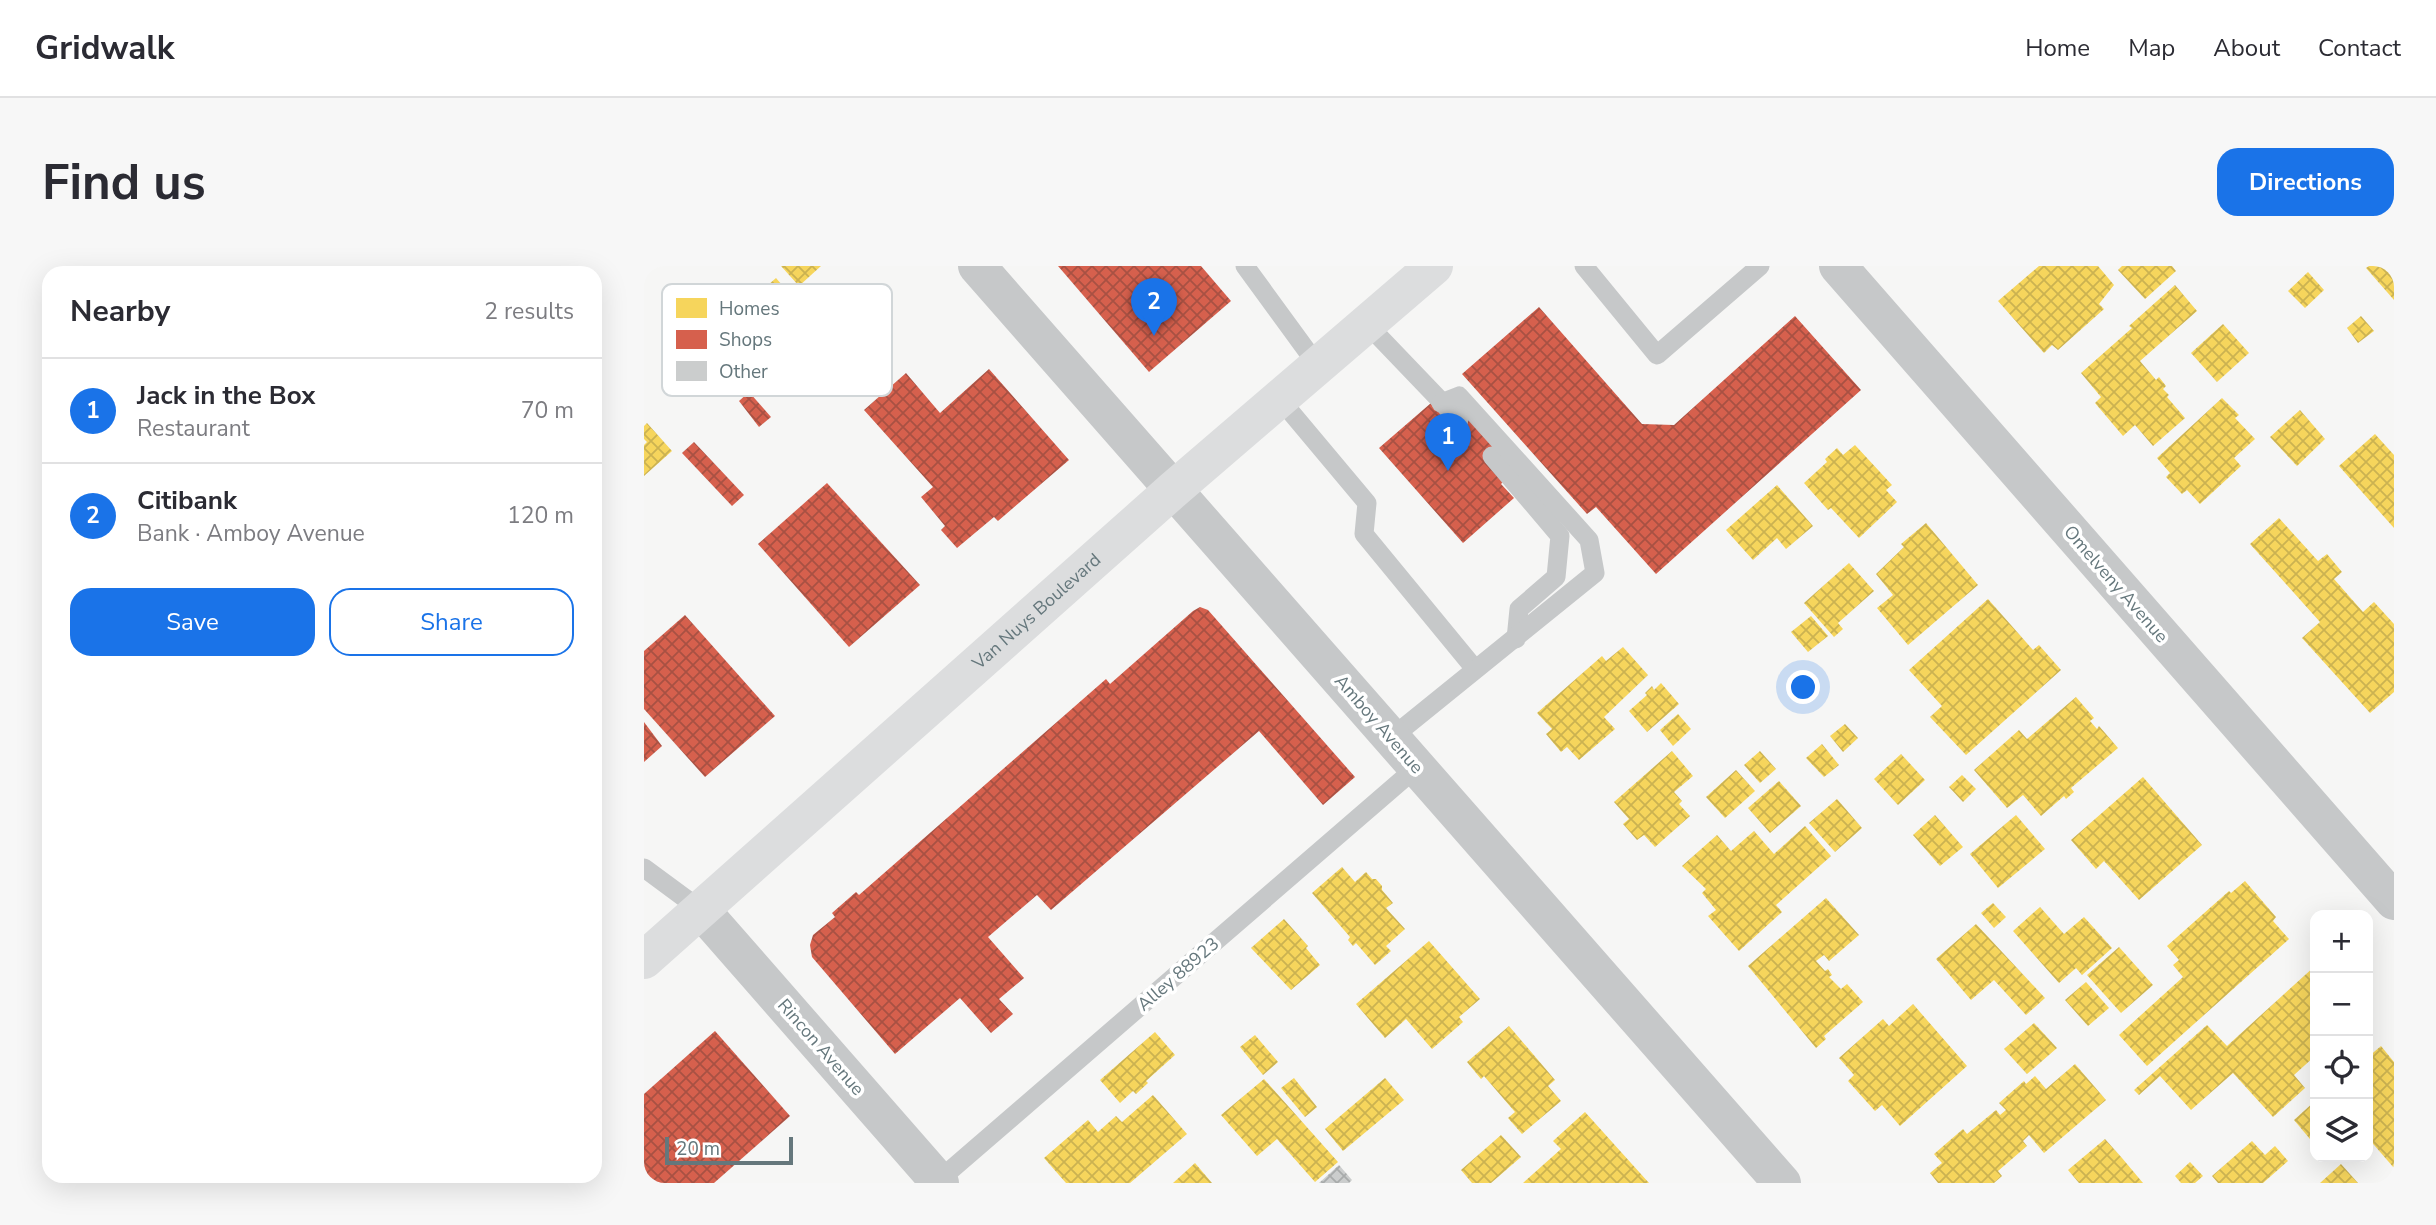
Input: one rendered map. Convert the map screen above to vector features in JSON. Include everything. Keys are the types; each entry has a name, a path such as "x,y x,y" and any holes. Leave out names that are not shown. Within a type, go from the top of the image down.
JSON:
{"main road":[{"name":"Van Nuys Boulevard","path":"644,960 1173,490 1434,266"}],"street":[{"name":"Amboy Avenue","path":"976,266 1782,1183"},
{"name":"Omelveny Avenue","path":"1838,266 2394,901"},
{"name":"Rincon Avenue","path":"701,910 930,1179"}],"lane":[{"path":"1245,266 1318,366"},
{"path":"1584,266 1657,355 1760,266"},
{"path":"1367,324 1459,420"},
{"path":"1391,738 1595,573 1589,540 1459,396 1441,403"},
{"path":"1279,398 1367,503 1364,534 1475,668"},
{"path":"1493,456 1560,536 1556,577 1519,609 1516,639"},
{"name":"Alley 88923","path":"930,1179 1417,768"},
{"path":"644,868 701,910"}],"building: Homes":[{"path":"781,266 821,266 801,284 797,284"},
{"path":"2039,266 2098,266 2114,285 2099,304 2104,309 2058,350 2052,345 2044,353 1998,301"},
{"path":"2122,266 2172,266 2176,271 2145,299 2118,270"},
{"path":"2394,266 2394,300 2366,268"},
{"path":"2308,272 2324,290 2305,308 2288,291"},
{"path":"776,278 781,284 769,284"},
{"path":"2175,285 2197,311 2140,361 2156,380 2159,377 2166,386 2163,389 2169,395 2167,397 2185,418 2153,446 2135,425 2123,436 2095,403 2101,397 2081,373"},
{"path":"2361,316 2374,331 2358,343 2347,328"},
{"path":"2223,324 2249,353 2217,382 2191,353"},
{"path":"2222,398 2239,415 2235,418 2255,439 2234,458 2241,466 2200,504 2187,490 2182,494 2166,477 2170,473 2157,458"},
{"path":"2300,410 2325,439 2297,466 2270,437"},
{"path":"647,423 672,451 644,476 644,445 647,442 644,439 644,426"},
{"path":"2375,434 2394,455 2394,528 2339,466"},
{"path":"1855,445 1892,485 1886,490 1897,502 1859,538 1831,508 1828,510 1804,483 1827,462 1825,459 1837,448 1843,455"},
{"path":"1777,485 1813,526 1786,549 1777,538 1753,560 1726,530"},
{"path":"2279,518 2318,561 2327,554 2342,572 2334,579 2363,612 2374,602 2394,624 2394,692 2370,713 2302,638 2320,622 2250,544"},
{"path":"1926,523 1978,585 1908,645 1877,608 1893,595 1876,574 1904,547 1901,544"},
{"path":"1849,563 1874,591 1838,623 1843,629 1834,637 1804,603"},
{"path":"1988,599 2033,650 2039,645 2061,670 1966,755 1930,717 1942,706 1909,670"},
{"path":"1811,616 1828,636 1808,652 1791,632"},
{"path":"1623,647 1648,675 1604,717 1615,729 1579,760 1567,747 1561,752 1546,734 1552,729 1537,713 1602,656 1606,661"},
{"path":"1661,683 1679,704 1647,732 1629,711 1647,695 1645,693 1652,686 1654,690"},
{"path":"2076,697 2094,718 2090,721 2097,729 2099,726 2118,748 2071,788 2074,792 2066,799 2064,796 2041,816 2023,795 2007,808 1974,770 2019,730 2027,739"},
{"path":"1678,714 1691,729 1673,746 1660,730"},
{"path":"1845,724 1858,738 1843,752 1830,736"},
{"path":"1822,744 1839,765 1824,777 1806,758"},
{"path":"1672,751 1693,776 1674,792 1682,801 1679,804 1690,816 1655,847 1644,835 1637,840 1623,824 1629,819 1614,802"},
{"path":"1760,751 1776,769 1760,783 1744,765"},
{"path":"1901,754 1925,780 1898,805 1874,779"},
{"path":"1736,770 1755,791 1725,818 1706,797"},
{"path":"1962,775 1976,789 1963,802 1949,787"},
{"path":"2143,777 2202,845 2139,900 2104,861 2096,869 2071,840"},
{"path":"1779,781 1801,806 1770,833 1748,808"},
{"path":"1837,799 1862,828 1835,852 1809,823"},
{"path":"1935,815 1963,847 1940,866 1913,835"},
{"path":"2016,815 2045,849 1998,888 1970,854"},
{"path":"1805,826 1831,856 1776,905 1782,912 1739,951 1708,916 1716,910 1702,893 1706,889 1682,866 1717,835 1731,851 1754,831 1774,854"},
{"path":"1342,867 1355,882 1366,872 1372,879 1376,879 1393,903 1386,908 1405,929 1386,946 1391,951 1375,965 1356,943 1353,946 1348,940 1350,937 1312,893"},
{"path":"2245,881 2276,917 2273,921 2289,939 2147,1066 2119,1035 2183,977 2173,965 2179,960 2167,946 2229,891 2231,893"},
{"path":"1826,898 1859,935 1829,961 1824,955 1816,961 1825,971 1828,969 1832,975 1829,977 1841,989 1847,984 1863,1002 1824,1036 1826,1039 1816,1048 1748,966"},
{"path":"1993,903 2006,917 1994,928 1981,913"},
{"path":"2040,907 2064,934 2084,917 2112,948 2082,975 2076,968 2059,983 2013,931"},
{"path":"1284,919 1308,946 1306,948 1320,965 1291,990 1251,948"},
{"path":"1976,924 2045,998 2026,1015 1994,980 1971,1000 1936,959"},
{"path":"1429,941 1480,999 1459,1017 1463,1022 1432,1049 1406,1019 1385,1038 1356,1004"},
{"path":"2119,947 2153,985 2121,1013 2087,975"},
{"path":"2310,971 2310,1061 2294,1075 2305,1088 2273,1117 2233,1073 2191,1110 2160,1076 2139,1095 2134,1090 2207,1025 2227,1046"},
{"path":"2086,982 2109,1008 2088,1026 2065,1000"},
{"path":"1913,1004 1967,1066 1900,1126 1882,1105 1875,1111 1848,1081 1854,1075 1839,1058 1883,1019 1889,1026"},
{"path":"2034,1023 2057,1048 2027,1074 2004,1049"},
{"path":"1509,1026 1555,1080 1548,1086 1561,1101 1522,1134 1508,1118 1515,1112 1484,1076 1481,1079 1467,1062"},
{"path":"1155,1032 1175,1055 1146,1081 1148,1083 1136,1094 1133,1091 1120,1103 1100,1080"},
{"path":"1255,1035 1278,1062 1263,1075 1240,1047"},
{"path":"2381,1046 2394,1062 2394,1168 2373,1144 2373,1053"},
{"path":"2075,1064 2106,1100 2044,1153 2029,1135 2023,1141 2027,1146 1998,1171 2002,1176 1994,1183 1938,1183 1930,1173 1942,1163 1934,1154 1963,1129 1967,1134 1996,1110 2000,1115 2006,1110 1999,1103 2024,1081 2026,1084 2035,1076 2046,1089"},
{"path":"1294,1078 1317,1107 1305,1117 1281,1088"},
{"path":"1385,1078 1404,1100 1343,1151 1325,1129"},
{"path":"1264,1079 1338,1162 1315,1182 1277,1139 1257,1156 1221,1115"},
{"path":"1153,1095 1187,1134 1130,1183 1066,1183 1044,1158 1088,1120 1098,1132 1116,1116 1122,1122"},
{"path":"2310,1106 2310,1139 2294,1120"},
{"path":"1585,1112 1649,1183 1523,1183 1561,1149 1553,1141"},
{"path":"1501,1135 1521,1157 1491,1183 1472,1183 1461,1170"},
{"path":"2105,1139 2143,1183 2079,1183 2068,1170"},
{"path":"2252,1141 2265,1155 2275,1146 2288,1161 2263,1183 2218,1183 2212,1176"},
{"path":"2190,1162 2203,1176 2195,1183 2181,1183 2175,1176"},
{"path":"1195,1163 1212,1183 1173,1183"},
{"path":"2341,1164 2358,1183 2320,1183"}],"building: Shops":[{"path":"1058,266 1201,266 1231,301 1149,372"},
{"path":"1539,307 1642,424 1674,425 1795,316 1861,390 1656,574 1596,507 1587,514 1462,374"},
{"path":"989,369 1069,460 998,521 994,517 957,548 941,530 945,526 921,497 933,487 864,410 880,396 892,396 892,385 906,373 940,413"},
{"path":"745,396 753,396 771,417 759,427 739,401"},
{"path":"1431,403 1451,427 1467,413 1500,450 1505,480 1501,484 1514,498 1463,543 1379,448"},
{"path":"694,442 744,495 732,506 682,453"},
{"path":"827,483 920,585 849,647 758,544"},
{"path":"1200,607 1208,610 1355,777 1323,805 1259,731 1051,910 1037,895 988,937 1024,978 999,999 1013,1014 991,1033 960,998 895,1054 812,957 810,945 813,935 835,917 832,913 856,892 859,895 1106,679 1110,684"},
{"path":"685,615 775,716 705,777 644,709 644,651"},
{"path":"644,722 662,746 644,762"},
{"path":"715,1031 790,1116 714,1183 644,1183 644,1094"}],"building: Other":[{"path":"1339,1165 1352,1180 1349,1183 1319,1183"}],"place":[{"name":"Citibank","path":"1154,336"},
{"name":"Jack in the Box","path":"1448,471"}]}
